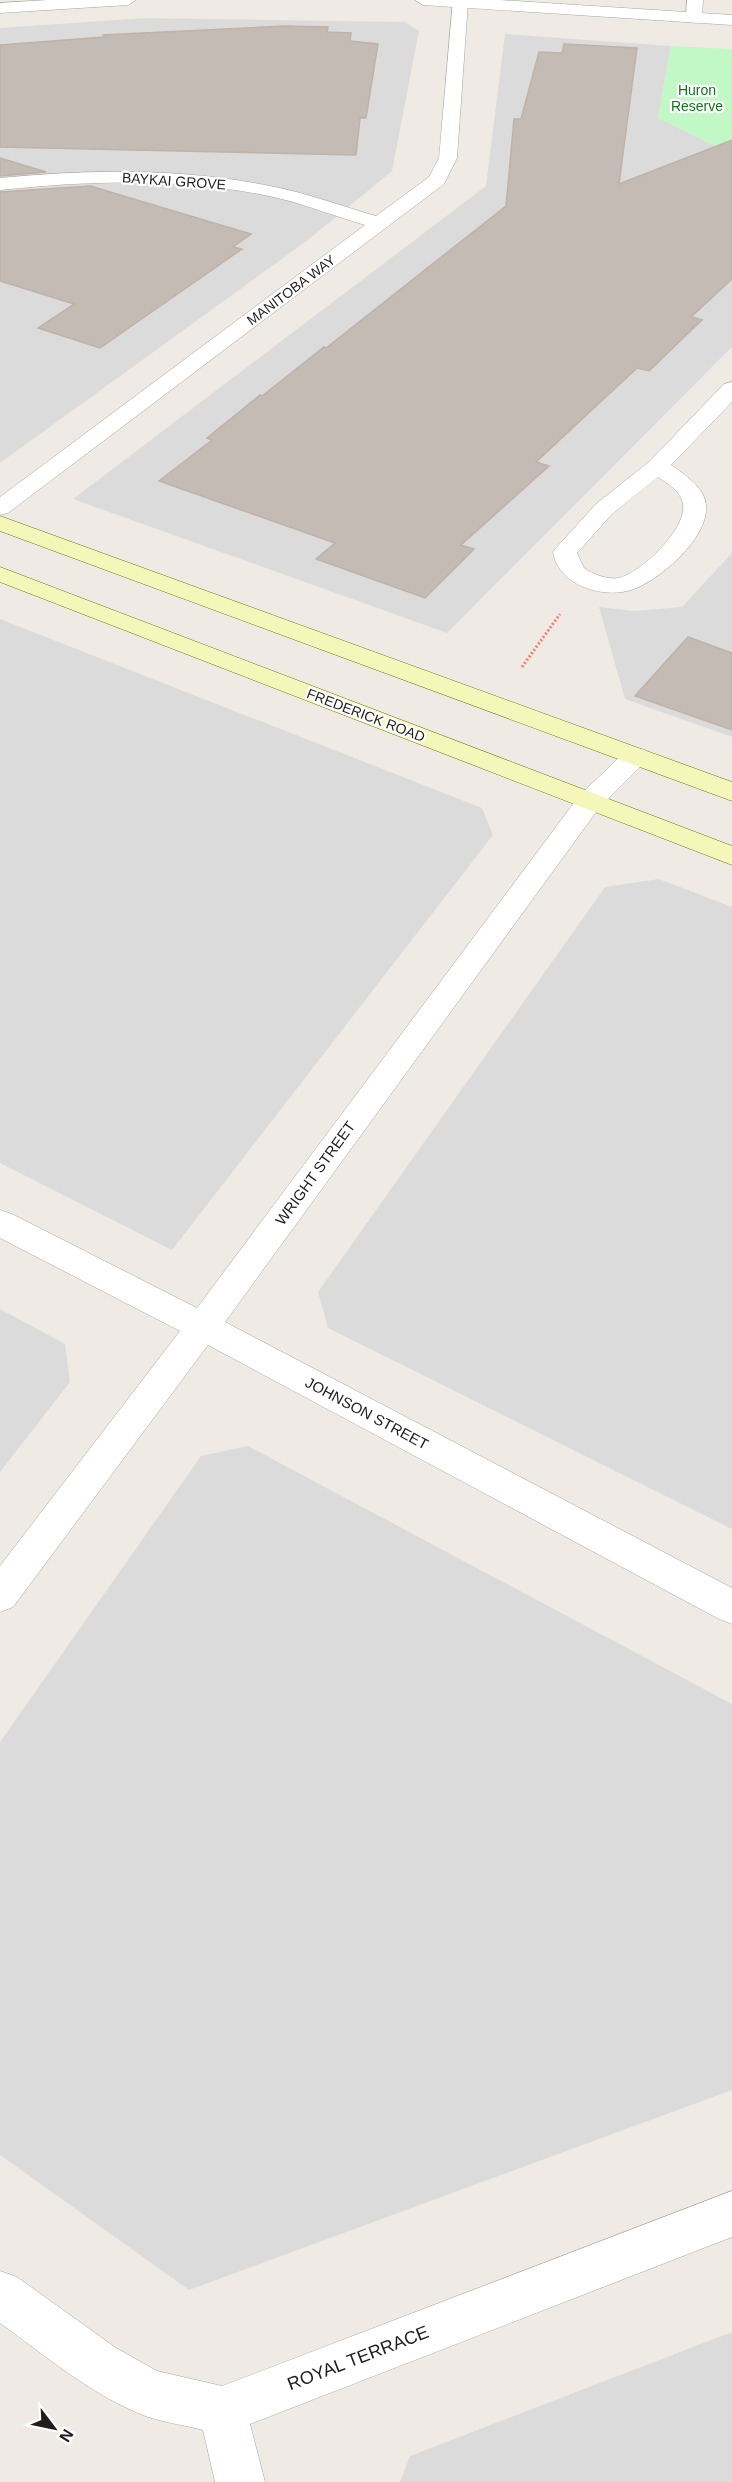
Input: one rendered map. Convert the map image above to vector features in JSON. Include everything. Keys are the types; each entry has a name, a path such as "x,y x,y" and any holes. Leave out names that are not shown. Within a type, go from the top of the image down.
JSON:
{"main road":[{"path":"0,523 732,792"},
{"name":"FREDERICK ROAD","path":"0,574 732,856"}],"street":[{"path":"0,8 128,0"},
{"path":"423,0 732,20"},
{"path":"694,18 695,0"},
{"name":"MANITOBA WAY","path":"0,508 437,180 448,158 460,2"},
{"name":"BAYKAI GROVE","path":"0,184 99,176 196,180 271,191 379,223"},
{"path":"658,466 690,493 694,507 692,525 679,543 650,572 623,584 601,583 584,579 571,570 566,563 565,552 604,509 658,466 732,389"},
{"name":"WRIGHT STREET","path":"0,1595 203,1326 589,802 636,756"},
{"name":"JOHNSON STREET","path":"0,1223 203,1326 732,1607"},
{"name":"ROYAL TERRACE","path":"222,2410 732,2214"},
{"path":"0,2294 99,2365 150,2393 222,2410 240,2482"}],"path":[{"path":"518,673 584,579"}],"shaded area":[{"path":"146,18 405,22 419,31 392,171 308,240 0,463 0,28"},
{"path":"505,34 671,46 658,118 732,154 732,347 447,633 73,499 486,186"},
{"path":"732,553 732,737 625,699 599,607 634,611 682,607"},
{"path":"0,619 482,808 493,835 172,1250 0,1163"},
{"path":"659,879 732,907 732,1529 328,1328 318,1292 605,887"},
{"path":"0,1309 65,1344 70,1382 0,1472"},
{"path":"248,1446 732,1704 732,2090 189,2290 0,2155 0,1742 201,1456"},
{"path":"732,2332 732,2482 400,2482 410,2456"}],"green space":[{"name":"Huron Reserve","path":"671,46 732,49 732,154 658,118"}],"building":[{"path":"285,26 328,27 327,32 351,33 350,41 378,44 366,118 360,118 356,155 0,147 0,45 104,37 103,35"},
{"path":"564,44 637,48 619,184 732,140 732,279 691,317 702,320 649,371 637,368 536,462 549,466 461,545 474,549 425,598 316,559 335,543 159,481 212,440 207,438 260,395 262,396 324,347 326,348 506,206 514,119 521,119 539,52 562,53"},
{"path":"0,158 46,172 0,176"},
{"path":"90,186 251,234 233,247 242,249 100,348 38,328 74,304 0,281 0,192"},
{"path":"688,637 732,653 732,730 635,696"}]}
